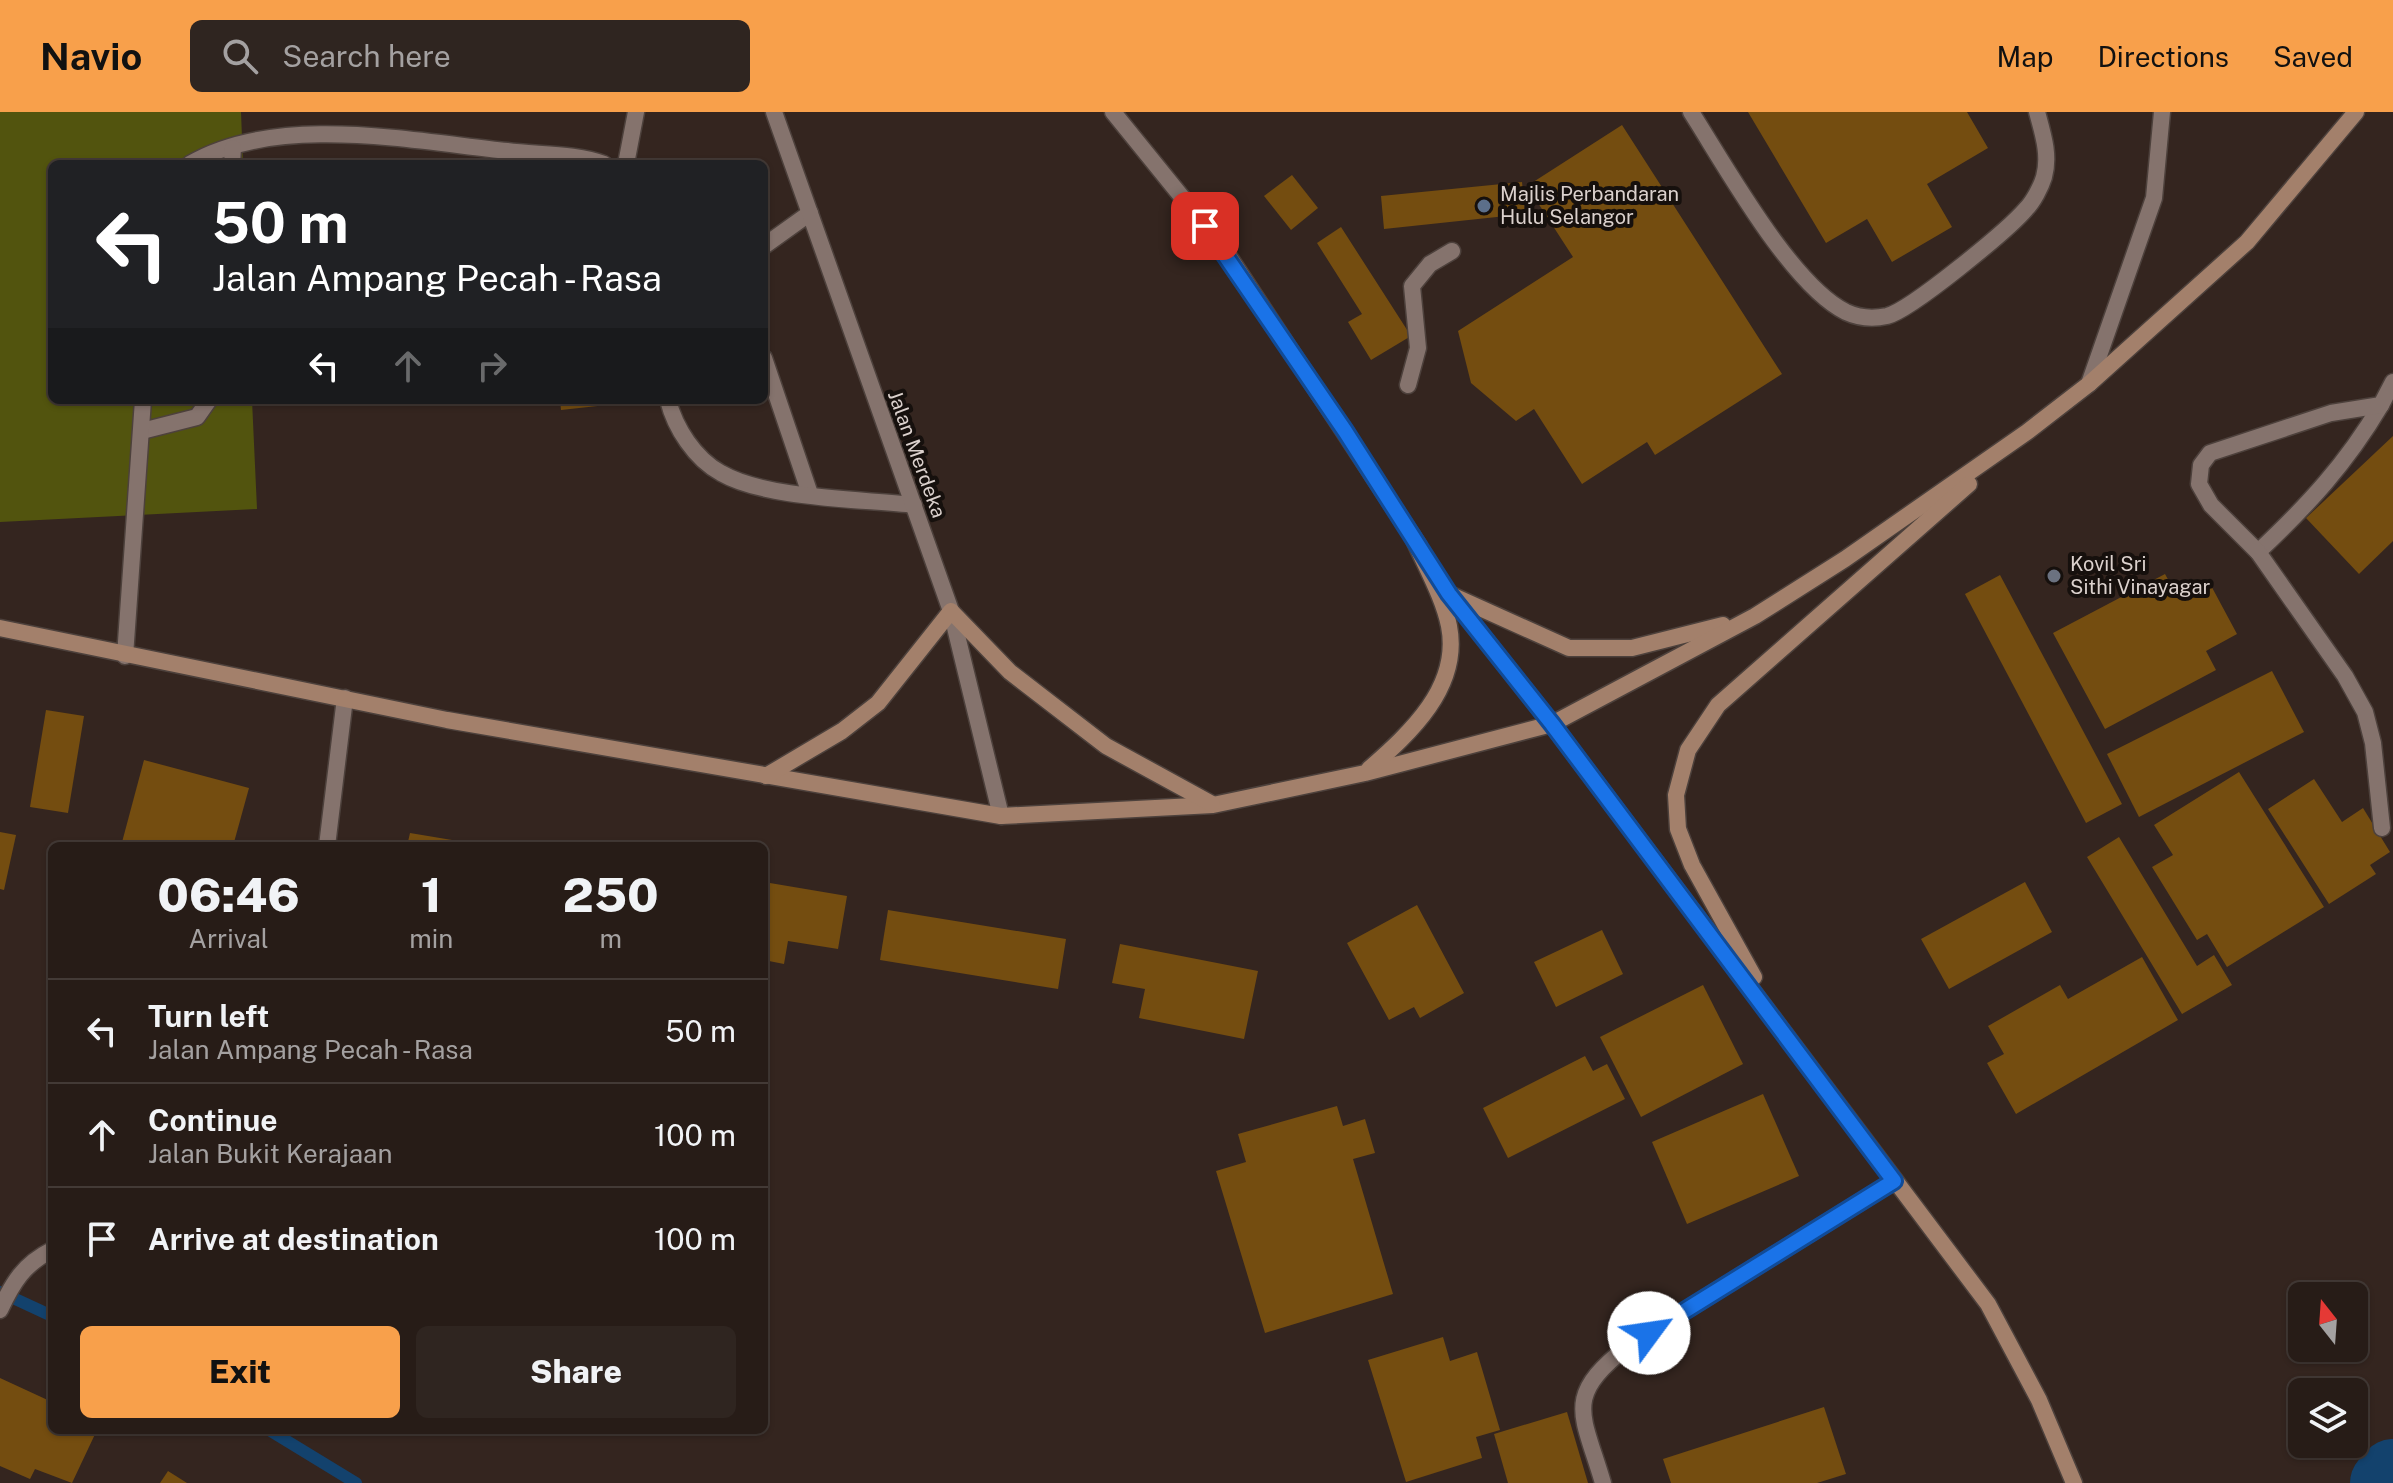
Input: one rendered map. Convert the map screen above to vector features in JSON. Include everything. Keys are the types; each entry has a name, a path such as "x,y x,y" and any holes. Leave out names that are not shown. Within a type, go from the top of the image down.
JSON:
{"main road":[{"path":"0,628 447,720 1001,816 1213,805 1365,773 1552,724 1755,616 2027,432 2089,384 2247,242 2356,112"},
{"path":"1783,1028 1692,865 1678,829 1676,795 1688,750 1718,705 2027,432"},
{"path":"1365,773 1412,731 1438,693 1451,653 1449,625 1412,535"},
{"path":"1449,594 1569,648 1602,651 1632,648 1755,616"},
{"path":"766,776 842,731 878,703 951,611 1010,672 1106,746 1213,805"},
{"path":"1552,724 1988,1304 2039,1400 2074,1483"}],"street":[{"path":"627,160 636,112"},
{"name":"Jalan Merdeka","path":"774,112 951,611 1001,816"},
{"path":"1113,112 1224,249 1449,594 1552,724"},
{"path":"1691,112 1769,235 1811,283 1843,311 1862,318 1890,316 1951,274 2028,207 2044,178 2047,151 2037,112"},
{"path":"2089,384 2154,198 2162,112"},
{"path":"211,160 295,134 345,133 571,160"},
{"path":"768,243 810,213"},
{"path":"1408,385 1418,348 1412,286 1430,264 1452,251"},
{"path":"768,370 810,494"},
{"path":"2258,552 2334,476 2353,452 2393,382"},
{"path":"125,656 143,404"},
{"path":"142,431 197,417 206,404"},
{"path":"670,404 688,444 719,473 758,488 914,505"},
{"path":"2381,405 2331,413 2210,453 2201,465 2199,484 2211,505 2258,552 2345,676 2365,712 2373,743 2382,828"},
{"path":"327,842 345,698"},
{"path":"1603,1483 1584,1416 1585,1388 1597,1370 1628,1346 1894,1181"},
{"path":"0,1310 16,1278 34,1259 48,1252"}],"shaded area":[{"path":"0,112 241,112 243,160 48,160 48,404 252,404 257,509 0,522"}],"building":[{"path":"1748,112 1967,112 1988,148 1927,184 1952,227 1892,262 1867,219 1826,243"},
{"path":"1622,125 1782,374 1655,455 1647,442 1582,484 1534,409 1516,421 1471,383 1458,331 1573,257 1527,186"},
{"path":"1292,175 1318,208 1291,230 1264,196"},
{"path":"1522,182 1525,214 1384,229 1381,196"},
{"path":"1341,227 1411,336 1371,360 1348,322 1362,314 1317,243"},
{"path":"560,404 616,404 561,410"},
{"path":"2393,436 2393,541 2359,574 2306,518"},
{"path":"2165,574 2177,596 2208,580 2237,634 2206,651 2216,670 2105,729 2053,633"},
{"path":"2000,575 2122,804 2086,823 1965,594"},
{"path":"2272,671 2304,732 2139,817 2107,754"},
{"path":"46,710 84,716 68,813 30,807"},
{"path":"144,760 249,788 234,842 122,842"},
{"path":"2239,772 2324,907 2227,967 2207,934 2197,940 2152,867 2173,855 2154,825"},
{"path":"2314,779 2342,822 2363,808 2390,852 2370,865 2376,874 2329,904 2268,809"},
{"path":"0,832 16,835 4,890 0,889"},
{"path":"410,833 464,842 408,842"},
{"path":"2119,837 2197,966 2214,955 2232,985 2182,1014 2087,857"},
{"path":"2025,882 2052,932 1949,989 1921,939"},
{"path":"768,883 847,896 838,949 788,941 784,964 768,961"},
{"path":"1417,905 1464,993 1420,1018 1414,1007 1389,1020 1347,943"},
{"path":"888,910 1066,939 1058,989 880,960"},
{"path":"1602,930 1623,974 1556,1007 1534,962"},
{"path":"1120,944 1258,971 1244,1039 1139,1018 1145,989 1112,983"},
{"path":"2142,957 2178,1020 2016,1114 1987,1063 2004,1054 1988,1026 2060,985 2068,999"},
{"path":"1703,985 1743,1064 1641,1117 1600,1037"},
{"path":"1585,1056 1593,1071 1607,1064 1625,1099 1508,1158 1483,1108"},
{"path":"1763,1094 1799,1176 1687,1224 1652,1142"},
{"path":"1337,1106 1343,1126 1365,1119 1375,1153 1353,1159 1393,1294 1265,1333 1216,1171 1246,1162 1238,1134"},
{"path":"1443,1337 1450,1361 1477,1352 1500,1430 1476,1437 1482,1458 1406,1482 1368,1360"},
{"path":"0,1378 48,1400 48,1434 95,1434 72,1483 35,1469 30,1479 0,1466"},
{"path":"1824,1407 1846,1474 1817,1483 1671,1483 1663,1459"},
{"path":"1567,1412 1588,1483 1508,1483 1494,1434"},
{"path":"168,1471 187,1483 160,1483"}],"waterway":[{"path":"0,1292 48,1314"},
{"path":"276,1434 356,1483"},
{"path":"2385,1483 2393,1474"}],"place":[{"name":"Majlis Perbandaran Hulu Selangor","path":"1484,206"},
{"name":"Kovil Sri Sithi Vinayagar","path":"2054,576"}],"route":[{"path":"1205,226 1224,249 1345,431 1449,594 1783,1028 1894,1181 1649,1333"}]}
